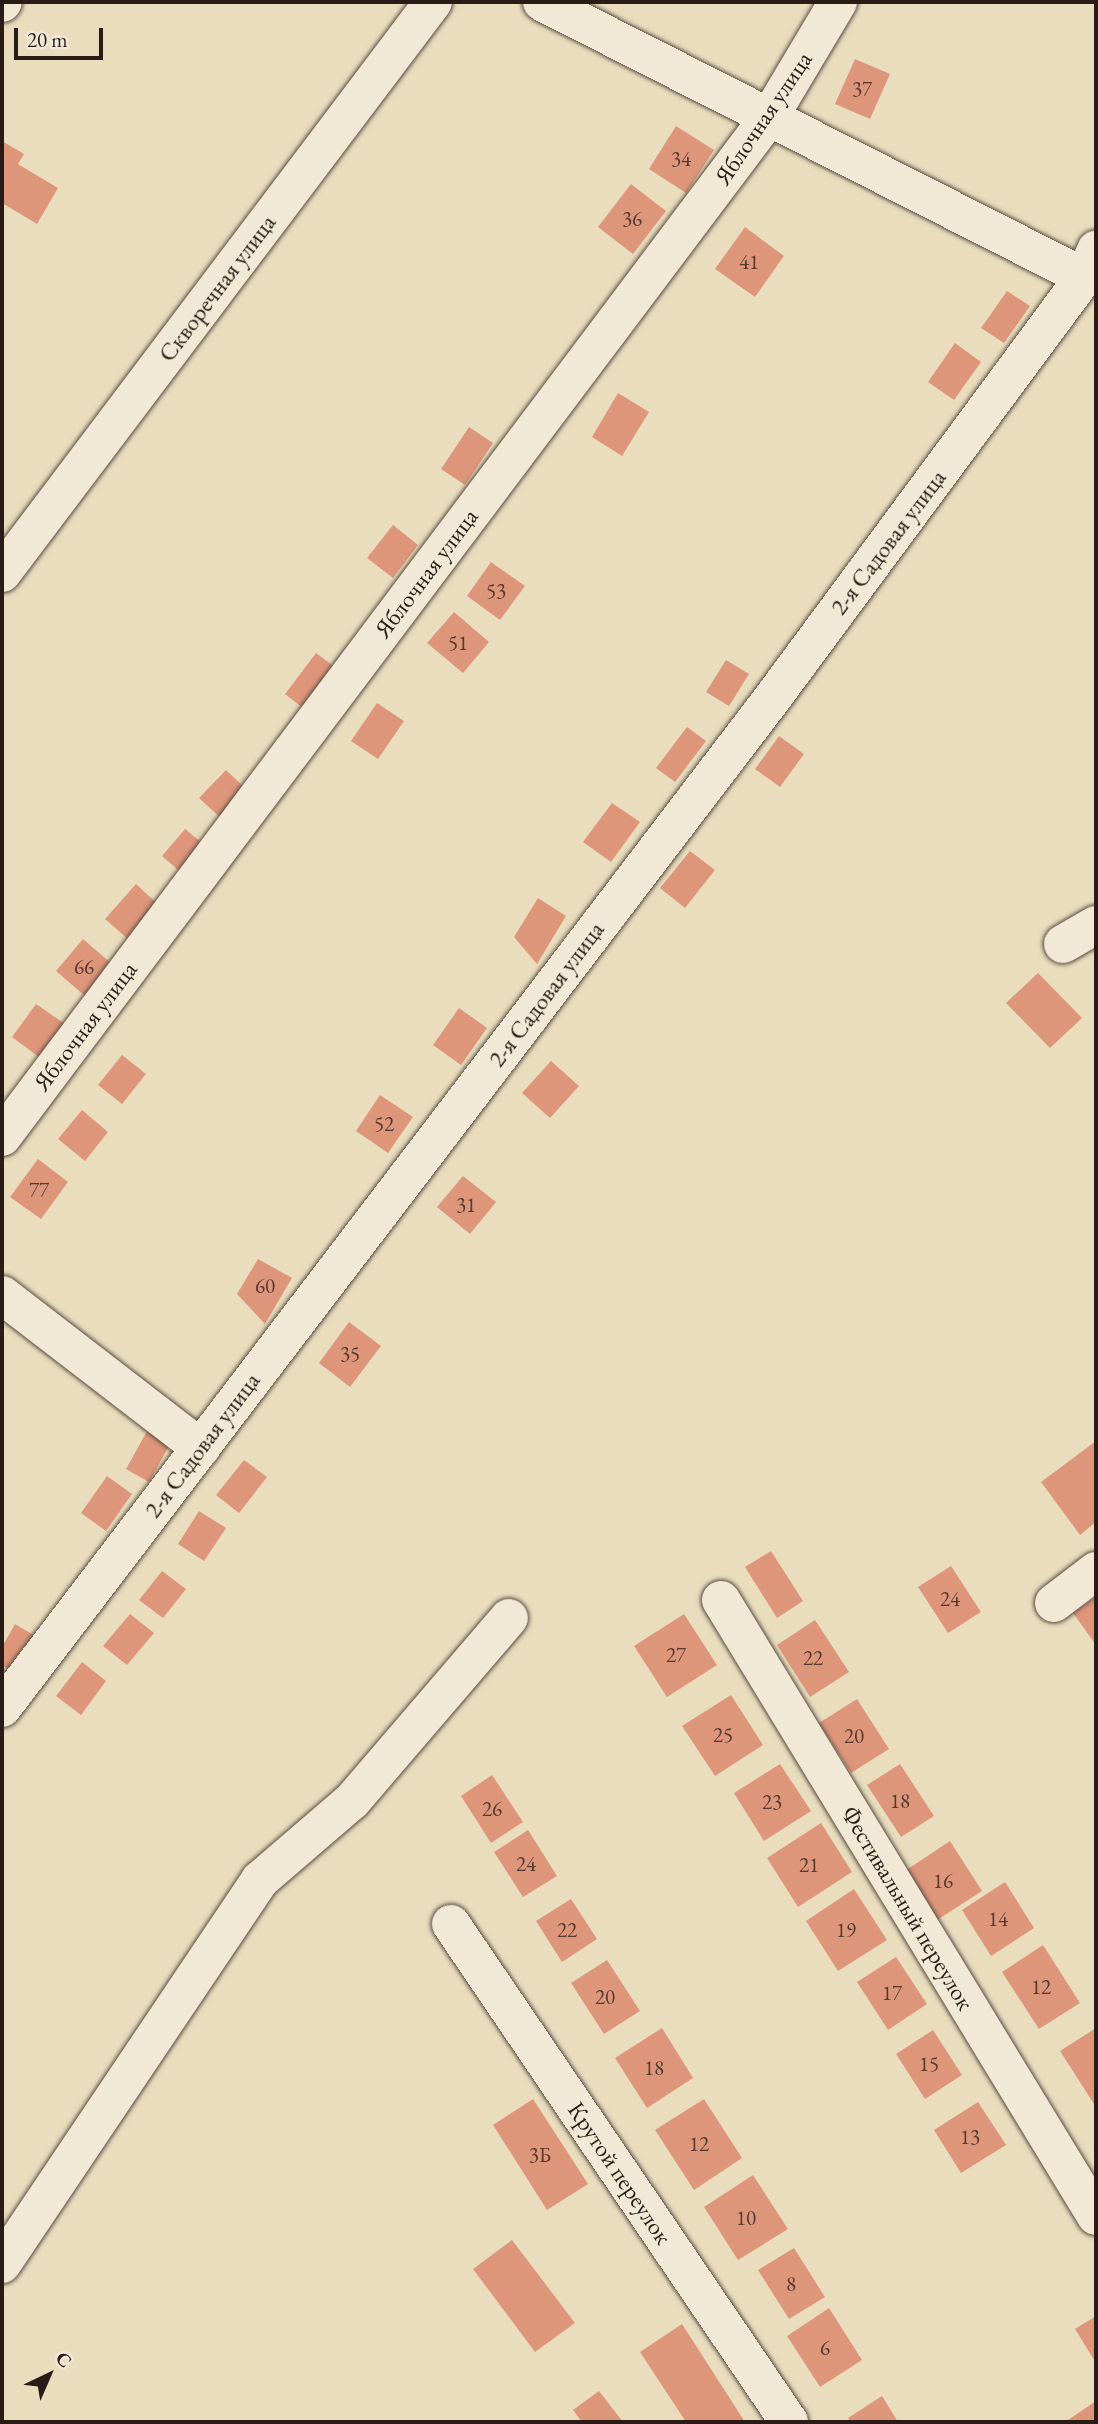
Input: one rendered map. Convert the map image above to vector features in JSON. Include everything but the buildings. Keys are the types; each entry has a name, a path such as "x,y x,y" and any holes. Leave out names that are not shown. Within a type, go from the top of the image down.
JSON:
{"street":[{"name":"Скворечная улица","path":"2,573 433,2"},
{"path":"542,2 770,116 1090,263"},
{"name":"Яблочная улица","path":"2,1137 770,116 838,2"},
{"name":"2-я Садовая улица","path":"2,1708 774,696 1090,263"},
{"path":"1063,944 1096,925"},
{"path":"2,1295 201,1448"},
{"path":"1054,1603 1096,1571"},
{"name":"Фестивальный переулок","path":"721,1600 1096,2216"},
{"path":"2,2264 260,1880 352,1801 509,1618"},
{"name":"Крутой переулок","path":"451,1924 789,2422"}]}
